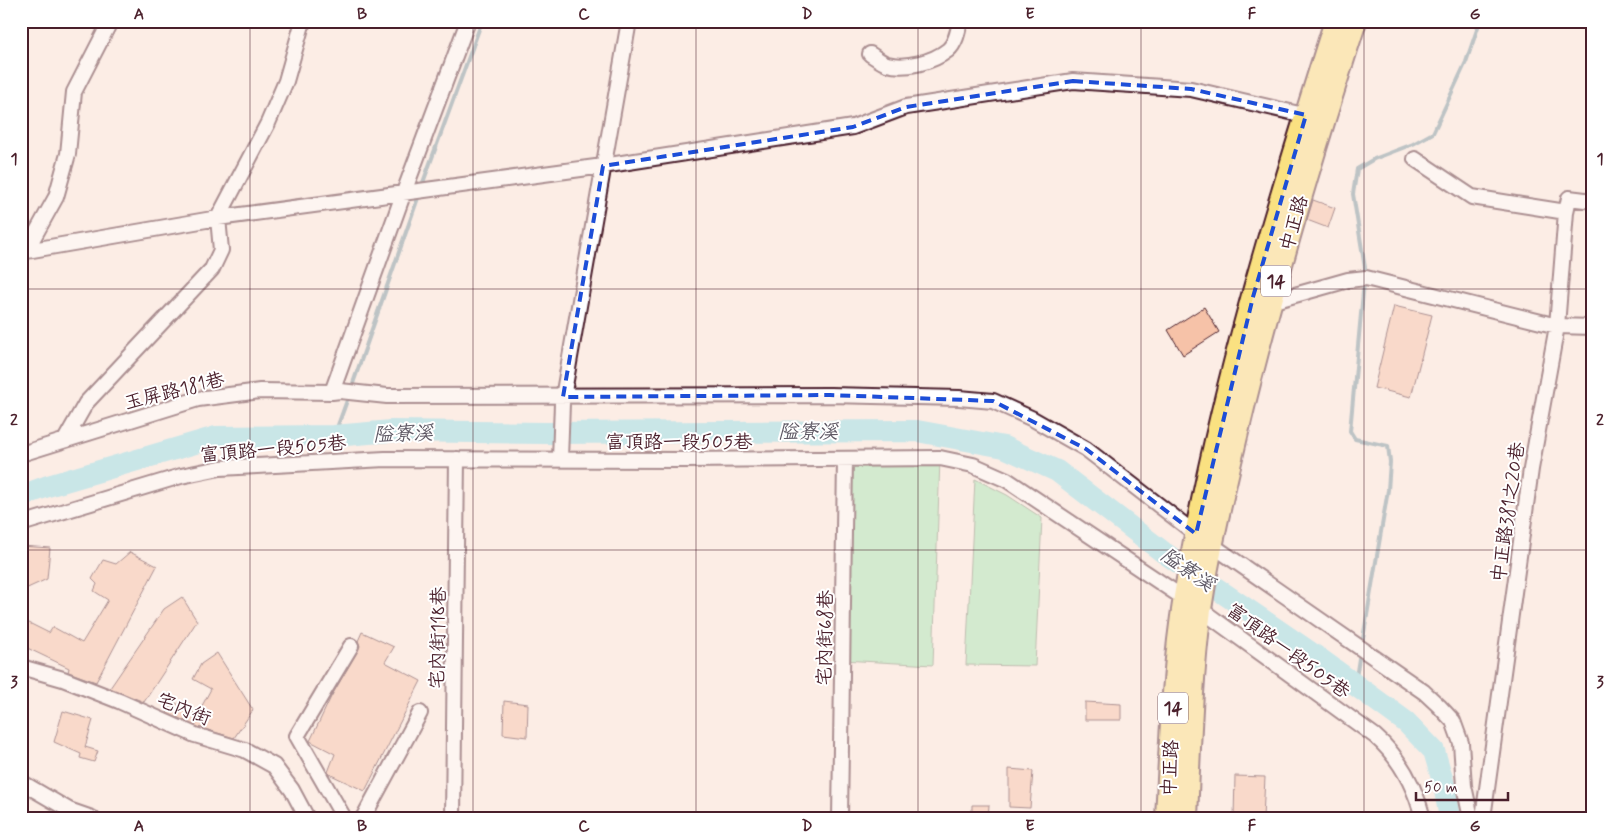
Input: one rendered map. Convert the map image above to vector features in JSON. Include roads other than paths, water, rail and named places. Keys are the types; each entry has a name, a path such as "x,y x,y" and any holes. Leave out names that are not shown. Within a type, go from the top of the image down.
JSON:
{"main road":[{"name":"中正路","path":"1204,539 1261,300 1315,118 1336,21"},
{"name":"中正路","path":"1315,118 1354,21"},
{"name":"14","path":"1192,604 1204,539"},
{"name":"中正路","path":"1167,818 1174,686 1192,604"},
{"name":"中正路","path":"1186,818 1192,687 1192,604"}],"street":[{"path":"65,440 86,403 212,269 220,250 218,218 268,123 286,81 303,21"},
{"path":"342,392 468,21"},
{"path":"560,455 563,400 629,21"},
{"path":"870,54 886,64 904,66 930,59 949,50 957,36 960,21"},
{"path":"24,252 56,198 68,154 74,92 110,22"},
{"path":"24,252 218,218 603,166 853,126 906,107 1073,81 1191,89 1315,118"},
{"path":"1415,160 1472,197 1566,212 1569,198 1593,202"},
{"name":"中正路381之20巷","path":"1482,818 1531,469 1558,326 1566,212"},
{"path":"1261,300 1348,280 1366,278 1558,326 1593,327"},
{"name":"玉屏路181巷","path":"21,454 198,399 260,391 563,400 830,395 959,398 993,401 1034,419 1086,449 1204,539 1424,692 1453,721 1461,743 1464,786 1471,818"},
{"name":"富頂路一段505巷","path":"21,524 181,476 220,468 385,459 457,459 560,455 845,459 940,458 973,465 1007,480 1192,604 1375,736 1389,749 1407,778 1423,818"},
{"name":"宅內街118巷","path":"453,818 457,459"},
{"name":"宅內街68巷","path":"840,818 845,459"},
{"path":"344,818 297,736 351,646"},
{"name":"宅內街","path":"21,667 63,679 196,735 245,750 274,766 292,790 307,818"},
{"path":"363,818 420,713"},
{"path":"21,782 68,810 92,818"}],"waterway":[{"path":"421,188 482,21"},
{"path":"1364,275 1365,268 1353,194 1357,169 1374,159 1413,144 1433,133 1466,62 1480,21"},
{"path":"351,389 419,195"},
{"path":"1362,645 1388,490 1390,462 1388,446 1355,439 1350,431 1364,282"},
{"path":"334,436 349,395"},
{"name":"隘寮溪","path":"21,496 48,486 216,437 334,436 392,431 546,433 917,431 1004,447 1057,471 1163,552 1317,657 1406,722 1434,751 1444,785 1450,818"},
{"path":"1355,684 1360,652"}]}
